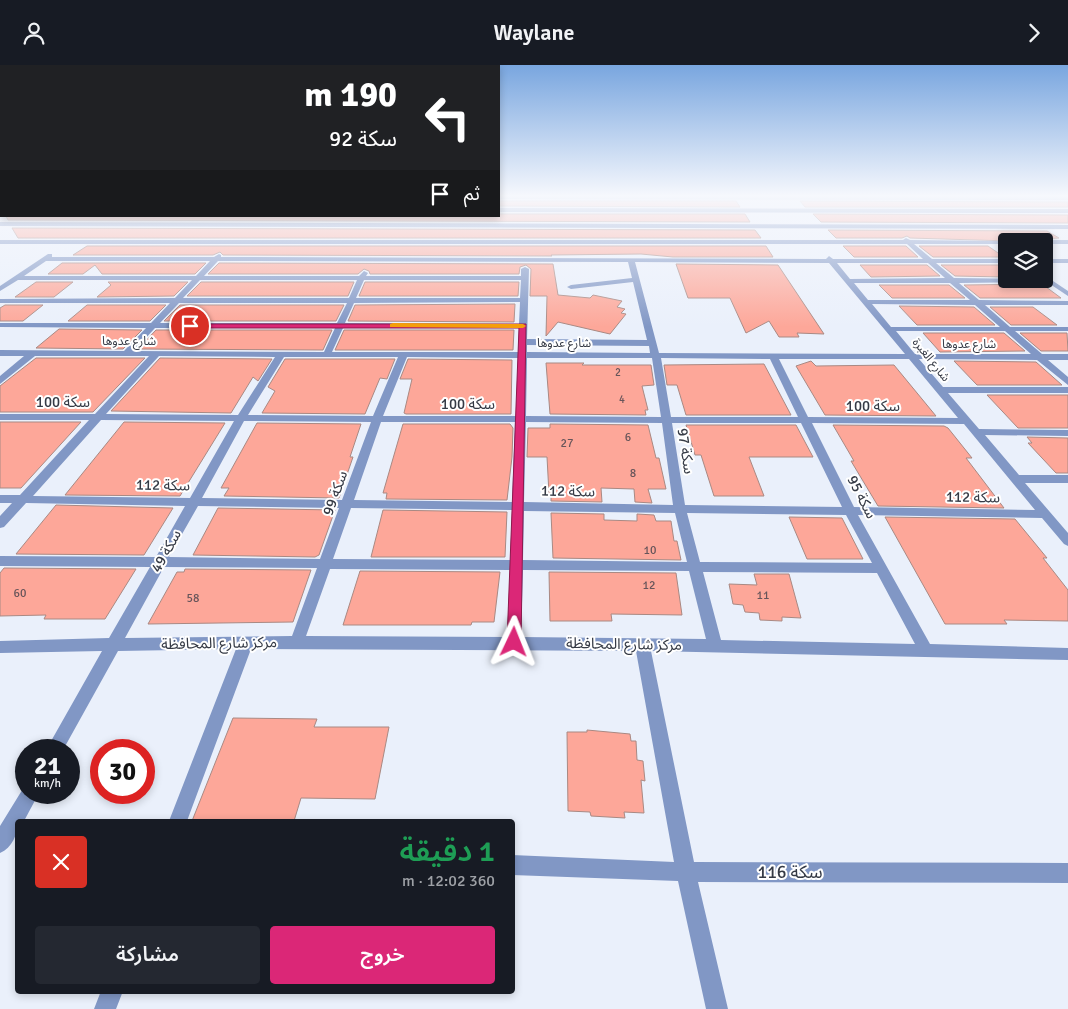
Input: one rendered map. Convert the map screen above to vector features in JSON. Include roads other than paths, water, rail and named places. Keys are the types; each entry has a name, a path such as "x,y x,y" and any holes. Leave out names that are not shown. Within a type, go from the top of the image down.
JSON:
{"street":[{"path":"0,289 73,239"},
{"path":"126,354 235,239"},
{"path":"327,354 380,239"},
{"path":"676,239 684,260"},
{"name":"شارع الغبرة","path":"812,239 1068,541"},
{"path":"905,239 1068,382"},
{"path":"990,239 998,245"},
{"path":"0,242 998,242"},
{"path":"514,642 519,419 526,242"},
{"path":"1053,242 1068,242"},
{"path":"44,259 998,261"},
{"name":"سكة 97","path":"631,260 652,343 680,509 716,646"},
{"path":"1053,261 1068,261"},
{"path":"16,278 525,278"},
{"path":"572,287 636,280"},
{"path":"849,281 998,280"},
{"path":"1053,284 1068,295"},
{"path":"0,301 524,301"},
{"path":"866,302 1068,303"},
{"path":"0,325 523,326"},
{"path":"890,329 1068,329"},
{"path":"523,342 652,343"},
{"name":"شارع عدوها","path":"0,353 1068,357"},
{"path":"0,381 32,353"},
{"path":"0,524 96,417 156,354"},
{"name":"سكة 49","path":"60,739 241,418 281,354"},
{"name":"سكة 99","path":"297,642 378,418 403,355"},
{"name":"سكة 95","path":"774,356 850,511 926,650"},
{"path":"939,390 1068,390"},
{"name":"سكة 100","path":"0,417 965,421"},
{"path":"975,432 1068,433"},
{"path":"1015,479 1068,479"},
{"name":"سكة 112","path":"0,499 1045,514"},
{"path":"0,561 881,568"},
{"path":"179,819 246,642"},
{"name":"مركز شارع المحافظة","path":"0,647 246,642 514,642 926,650 1068,655"},
{"path":"642,645 686,872 717,1009"},
{"path":"0,844 24,804"},
{"name":"سكة 116","path":"515,865 686,872 1068,873"},
{"path":"105,1009 111,994"}]}
